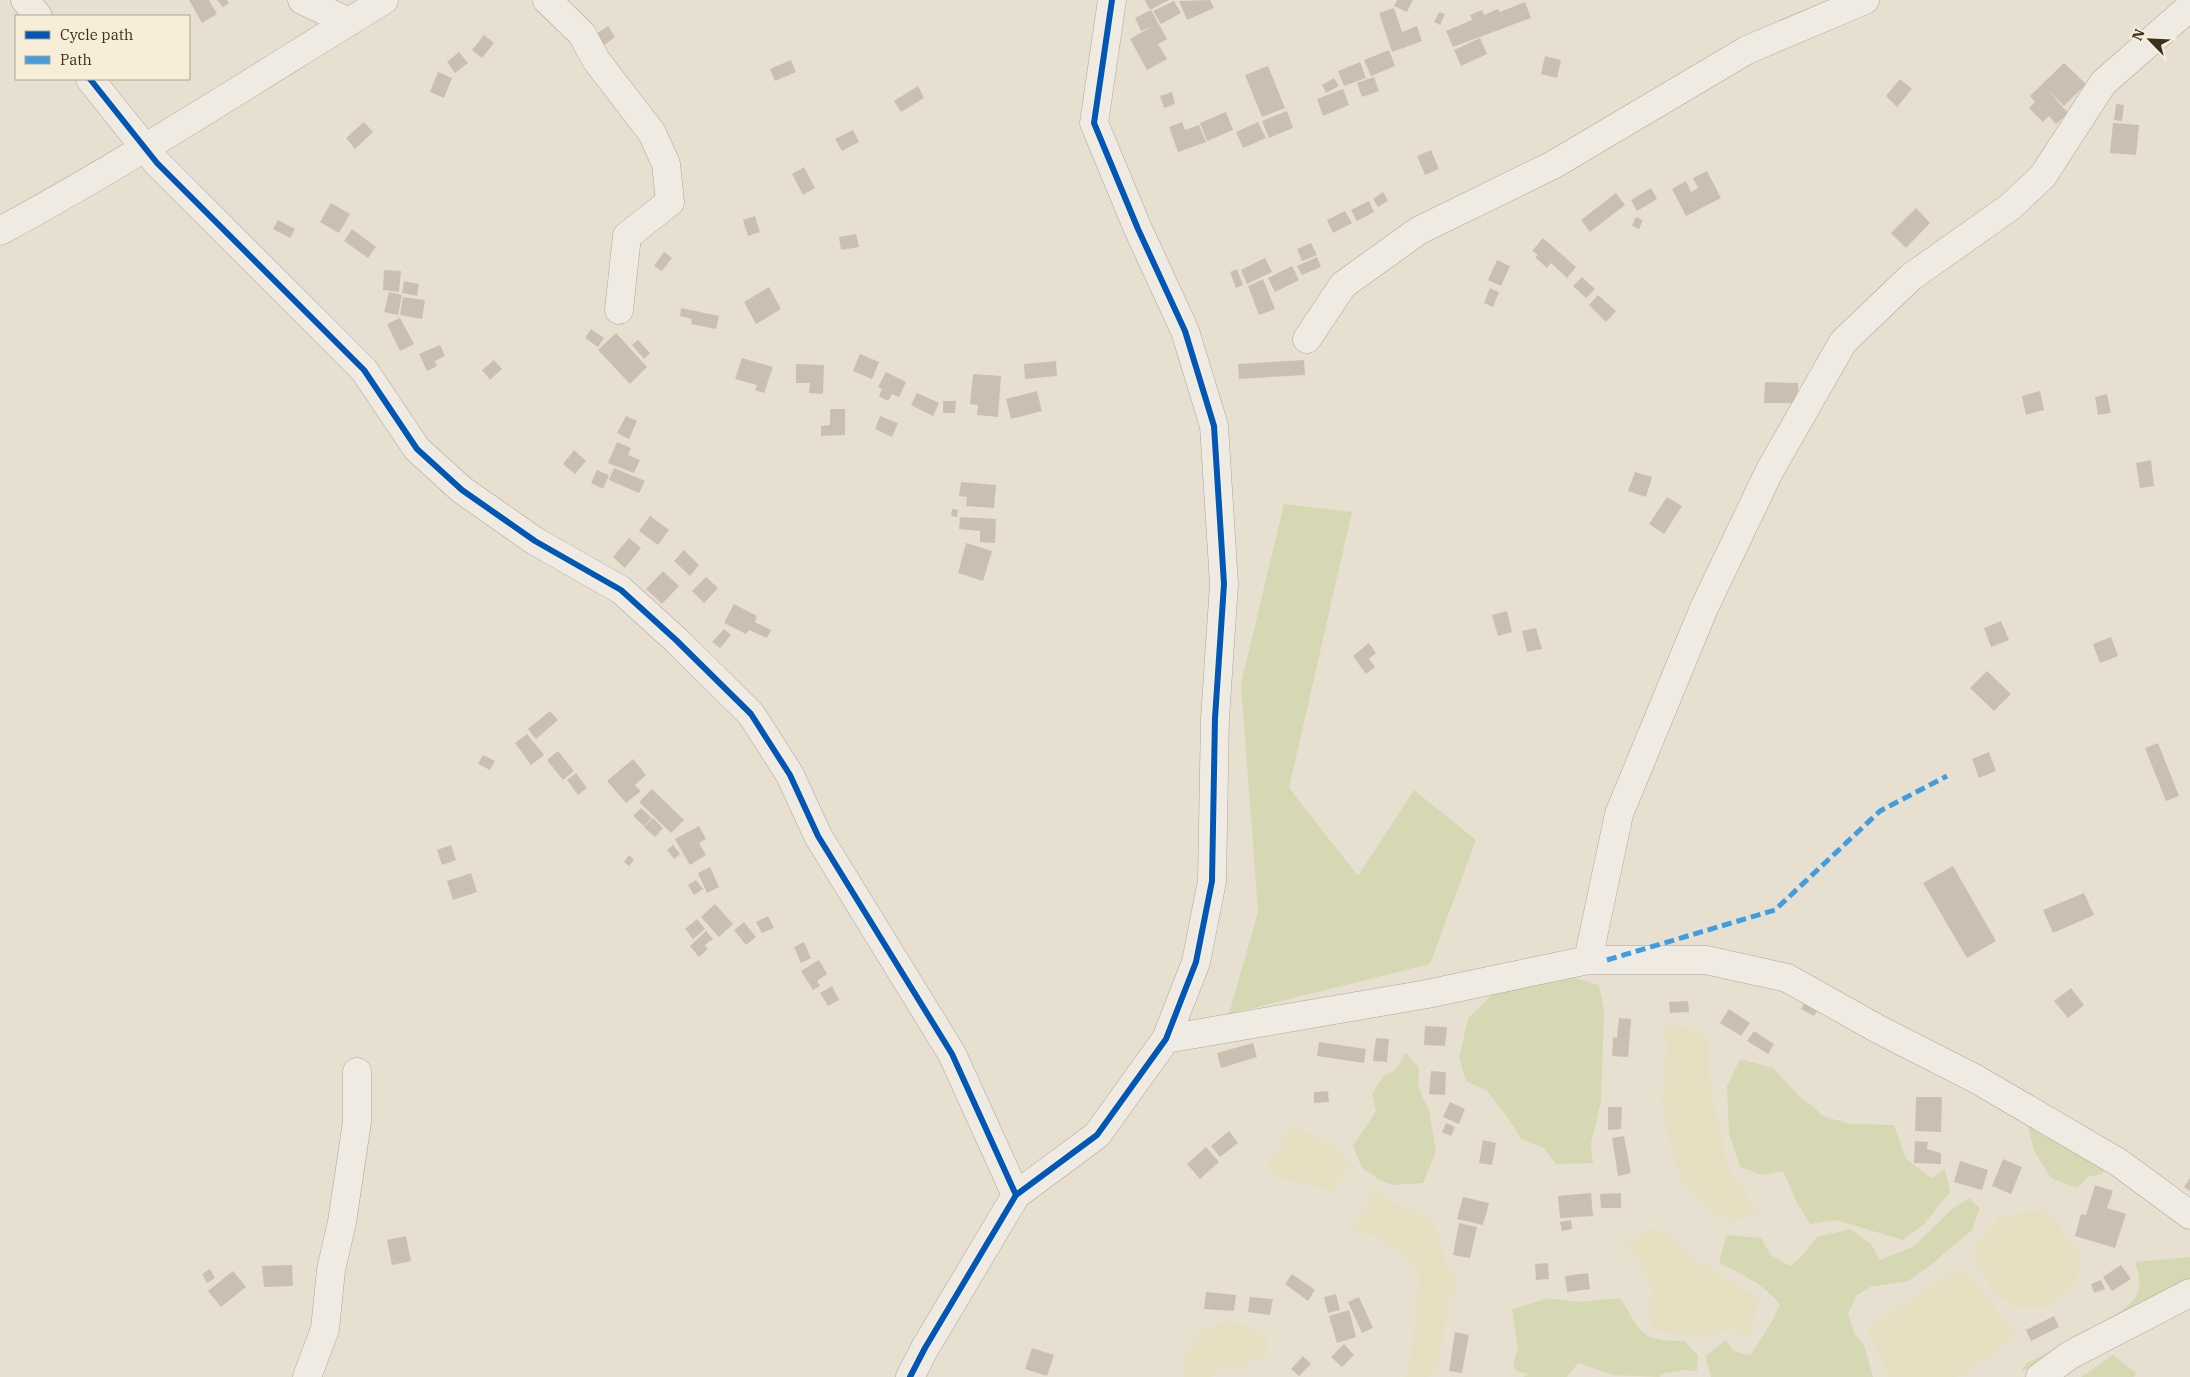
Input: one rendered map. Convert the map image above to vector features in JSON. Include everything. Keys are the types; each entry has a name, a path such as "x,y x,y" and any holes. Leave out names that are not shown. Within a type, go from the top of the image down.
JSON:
{"street":[{"path":"25,0 37,15"},
{"path":"302,0 349,22"},
{"path":"0,232 92,182 145,146 384,0"},
{"path":"547,0 582,34 596,60 652,133 666,164 670,202 627,236 619,310"},
{"path":"910,1377 925,1348 1016,1195 1097,1135 1166,1039 1196,962 1212,881 1215,718 1224,584 1214,426 1185,331 1138,229 1094,123 1112,0"},
{"path":"1307,339 1343,285 1418,231 1552,165 1747,50 1864,0"},
{"path":"1588,960 1619,814 1704,608 1770,470 1843,342 1911,278 2010,207 2043,176 2103,83 2190,7"},
{"path":"91,80 157,163 364,370 417,449 462,490 535,541 621,590 676,640 751,714 790,775 818,836 952,1054 1016,1195"},
{"path":"1166,1039 1428,994 1588,960 1706,960 1787,978 1878,1029 1976,1079 2110,1157 2190,1215"},
{"path":"307,1377 325,1329 332,1270 342,1222 357,1122 357,1072"},
{"path":"2040,1377 2070,1354 2190,1293"}],"shaded area":[{"path":"1664,1026 1691,1027 1709,1041 1709,1076 1728,1167 1759,1213 1731,1223 1702,1204 1677,1172 1661,1102 1667,1047"},
{"path":"1290,1128 1304,1130 1330,1144 1352,1167 1330,1191 1276,1177 1266,1167"},
{"path":"1373,1187 1390,1200 1429,1218 1440,1237 1446,1265 1454,1271 1456,1289 1449,1301 1438,1371 1428,1377 1404,1377 1411,1358 1419,1275 1411,1259 1371,1235 1353,1229 1367,1204"},
{"path":"2047,1209 2082,1258 2076,1284 2043,1308 2014,1307 1993,1291 1975,1262 1975,1246 1999,1216"},
{"path":"1652,1228 1672,1234 1682,1251 1759,1298 1749,1340 1730,1329 1706,1338 1651,1330 1648,1305 1653,1292 1639,1261 1623,1247"},
{"path":"1963,1266 2017,1335 1993,1355 1957,1377 1889,1377 1866,1328"},
{"path":"1227,1322 1246,1325 1268,1338 1267,1356 1250,1360 1243,1367 1215,1370 1210,1377 1184,1377 1183,1357 1203,1328"}],"green space":[{"path":"1284,504 1352,512 1289,788 1358,876 1414,790 1476,840 1430,964 1229,1014 1258,912 1241,684"},
{"path":"1526,975 1551,983 1574,978 1599,985 1604,1011 1601,1101 1591,1144 1593,1163 1556,1164 1544,1148 1521,1139 1506,1115 1487,1091 1466,1081 1459,1058 1468,1018 1497,990"},
{"path":"1406,1052 1419,1069 1418,1086 1429,1111 1436,1151 1423,1183 1392,1185 1378,1179 1362,1168 1353,1146 1376,1111 1372,1093 1384,1076 1395,1070"},
{"path":"1740,1059 1773,1068 1797,1094 1825,1117 1851,1124 1894,1125 1906,1159 1931,1178 1945,1169 1950,1192 1924,1224 1903,1240 1836,1220 1810,1224 1797,1203 1783,1171 1762,1175 1740,1167 1729,1134 1727,1086"},
{"path":"2028,1125 2106,1168 2102,1174 2088,1177 2077,1188 2051,1178 2034,1151"},
{"path":"1969,1198 1980,1208 1972,1230 1908,1281 1870,1287 1856,1296 1848,1314 1855,1335 1864,1345 1873,1377 1711,1377 1705,1356 1726,1340 1733,1351 1751,1355 1771,1323 1780,1304 1759,1285 1719,1263 1726,1235 1761,1238 1771,1255 1790,1266 1801,1257 1817,1237 1850,1229 1871,1244 1880,1260 1914,1246 1952,1209"},
{"path":"2190,1257 2190,1284 2078,1345 2021,1372 2027,1363 2103,1323 2130,1304 2136,1296 2139,1287 2139,1275 2135,1262"},
{"path":"1549,1298 1579,1302 1621,1299 1644,1333 1659,1339 1684,1341 1698,1355 1697,1371 1683,1370 1661,1374 1660,1377 1612,1375 1578,1363 1567,1377 1523,1377 1528,1374 1516,1371 1513,1364 1518,1349 1512,1309"},
{"path":"2113,1355 2136,1373 2134,1377 2081,1377"}],"building":[{"path":"189,0 209,0 217,14 202,23"},
{"path":"217,0 227,0 229,3 223,7"},
{"path":"1145,0 1169,0 1150,10"},
{"path":"1210,0 1214,8 1187,20 1179,1"},
{"path":"1397,0 1413,0 1407,12 1394,6"},
{"path":"1174,1 1181,13 1161,24 1153,11"},
{"path":"1525,2 1531,18 1453,47 1446,31 1472,20 1470,15 1482,10 1484,15 1498,9 1500,12"},
{"path":"1394,8 1402,32 1417,26 1422,41 1392,52 1379,13"},
{"path":"1151,10 1167,39 1158,44 1167,59 1147,70 1130,39 1153,26 1141,31 1135,18"},
{"path":"1439,12 1445,14 1440,25 1434,22"},
{"path":"608,26 615,37 600,48 592,37"},
{"path":"484,35 494,43 482,58 472,50"},
{"path":"1480,38 1487,54 1461,66 1454,50"},
{"path":"1389,50 1395,66 1371,76 1364,60"},
{"path":"459,52 468,63 455,73 447,62"},
{"path":"1545,56 1561,60 1557,78 1541,74"},
{"path":"791,60 796,72 775,81 770,69"},
{"path":"1360,62 1366,78 1344,86 1338,71"},
{"path":"2064,63 2086,84 2064,106 2046,88 2068,113 2056,124 2049,116 2043,122 2029,108 2035,102 2030,96"},
{"path":"1268,66 1285,108 1262,117 1245,75"},
{"path":"438,72 452,78 444,98 430,92"},
{"path":"1374,77 1379,91 1362,97 1357,83"},
{"path":"1334,78 1339,86 1326,93 1322,85"},
{"path":"1900,79 1912,89 1897,107 1886,96"},
{"path":"918,86 924,98 901,112 894,101"},
{"path":"1343,89 1349,105 1323,116 1317,99"},
{"path":"1172,92 1175,104 1164,108 1160,96"},
{"path":"2116,104 2124,105 2122,121 2114,120"},
{"path":"1287,111 1293,128 1269,138 1262,121"},
{"path":"1226,112 1233,130 1207,141 1200,123"},
{"path":"364,122 373,132 355,149 346,138"},
{"path":"1182,122 1185,130 1199,125 1206,142 1178,152 1169,127"},
{"path":"1258,122 1266,138 1243,148 1236,132"},
{"path":"2113,123 2139,125 2136,155 2110,153"},
{"path":"853,130 859,142 842,151 835,139"},
{"path":"1431,150 1439,169 1425,175 1417,156"},
{"path":"804,167 815,188 803,195 792,174"},
{"path":"1707,171 1721,198 1686,216 1672,189 1686,181 1691,192 1698,188 1693,178"},
{"path":"1651,188 1657,199 1637,211 1631,200"},
{"path":"1383,192 1388,201 1378,207 1373,199"},
{"path":"1616,193 1625,205 1590,232 1581,220"},
{"path":"1369,201 1374,212 1357,221 1351,210"},
{"path":"331,203 350,214 339,233 320,222"},
{"path":"1916,208 1930,223 1906,248 1891,233"},
{"path":"1345,211 1352,223 1333,233 1327,220"},
{"path":"755,216 760,232 748,236 743,220"},
{"path":"1636,217 1643,220 1639,229 1632,226"},
{"path":"278,220 295,229 290,238 273,229"},
{"path":"352,229 376,247 368,258 344,241"},
{"path":"856,234 859,247 841,250 839,237"},
{"path":"1543,238 1576,267 1567,278 1551,263 1547,268 1535,257 1538,255 1532,251"},
{"path":"1311,243 1317,255 1302,261 1297,249"},
{"path":"664,252 672,258 662,271 654,266"},
{"path":"1317,257 1321,267 1302,275 1297,266"},
{"path":"1265,258 1272,272 1247,284 1241,270"},
{"path":"1497,260 1510,266 1501,286 1488,280"},
{"path":"1292,266 1299,280 1275,292 1268,278"},
{"path":"1237,269 1243,285 1236,288 1230,272"},
{"path":"384,270 401,271 399,292 383,290"},
{"path":"1582,277 1595,289 1586,298 1573,286"},
{"path":"1263,279 1275,309 1259,315 1248,286"},
{"path":"404,281 419,284 417,296 402,293"},
{"path":"769,287 781,309 756,324 744,302"},
{"path":"1490,288 1499,292 1493,307 1484,303"},
{"path":"389,292 402,295 398,315 384,312"},
{"path":"1598,295 1616,311 1606,322 1589,305"},
{"path":"403,297 425,300 422,319 400,315"},
{"path":"681,308 719,316 716,329 691,324 692,319 680,316"},
{"path":"400,318 414,344 400,351 387,324"},
{"path":"591,329 604,338 598,347 585,338"},
{"path":"616,333 647,367 630,384 598,350"},
{"path":"638,340 650,353 644,359 632,345"},
{"path":"440,345 445,356 435,361 437,366 427,371 419,354"},
{"path":"860,354 879,362 872,379 853,371"},
{"path":"742,358 773,367 764,393 755,390 757,385 735,379"},
{"path":"494,360 502,369 490,380 482,370"},
{"path":"1304,360 1305,375 1239,379 1238,364"},
{"path":"1056,361 1057,376 1025,379 1024,364"},
{"path":"796,364 824,365 823,394 809,393 810,383 796,383"},
{"path":"886,372 906,382 899,397 892,394 888,401 879,396 882,389 878,387"},
{"path":"973,374 1001,376 998,417 977,415 978,405 970,404"},
{"path":"1765,382 1798,383 1798,403 1764,403"},
{"path":"1037,391 1042,411 1011,419 1006,399"},
{"path":"2040,391 2044,410 2026,415 2022,396"},
{"path":"917,393 939,403 933,416 911,405"},
{"path":"2107,394 2111,413 2098,415 2095,397"},
{"path":"943,401 956,401 955,413 943,413"},
{"path":"830,409 845,409 845,435 821,436 821,426 830,425"},
{"path":"626,416 637,421 629,439 617,433"},
{"path":"880,416 898,423 892,437 875,429"},
{"path":"617,442 631,448 628,455 640,460 634,473 608,463"},
{"path":"574,450 586,461 575,474 563,464"},
{"path":"2151,460 2154,486 2140,488 2136,463"},
{"path":"614,468 645,481 639,493 609,480"},
{"path":"597,470 609,475 603,489 591,483"},
{"path":"1635,472 1652,477 1646,497 1628,491"},
{"path":"961,482 996,485 994,508 966,506 967,497 959,496"},
{"path":"1667,497 1682,506 1664,534 1649,524"},
{"path":"952,509 958,510 957,517 951,516"},
{"path":"650,516 669,530 658,545 639,531"},
{"path":"960,517 996,519 995,543 980,542 980,531 959,529"},
{"path":"629,538 641,548 625,568 613,557"},
{"path":"966,543 992,551 983,581 958,573"},
{"path":"684,550 699,565 690,576 674,561"},
{"path":"663,571 679,586 662,604 646,589"},
{"path":"706,577 718,588 704,603 692,591"},
{"path":"734,604 757,616 755,622 771,630 767,638 749,630 746,634 724,623"},
{"path":"1507,611 1512,632 1498,636 1492,615"},
{"path":"2001,621 2009,640 1991,647 1984,628"},
{"path":"1536,628 1542,649 1527,652 1522,631"},
{"path":"724,629 731,635 720,648 712,642"},
{"path":"2111,637 2118,656 2100,663 2093,644"},
{"path":"1369,643 1376,653 1369,659 1375,667 1366,674 1353,656"},
{"path":"1987,671 2011,694 1994,711 1970,688"},
{"path":"550,711 558,720 536,739 528,729"},
{"path":"527,734 544,755 531,765 515,743"},
{"path":"2158,743 2179,796 2166,801 2145,748"},
{"path":"558,751 574,771 563,780 547,760"},
{"path":"1989,752 1996,771 1979,778 1972,759"},
{"path":"483,755 495,761 490,770 478,764"},
{"path":"633,759 646,775 635,785 641,791 626,803 607,781"},
{"path":"576,773 587,788 578,795 567,780"},
{"path":"652,789 684,820 671,833 639,802"},
{"path":"641,808 652,818 644,826 633,816"},
{"path":"653,818 663,828 655,837 644,827"},
{"path":"699,826 706,839 699,843 706,855 690,865 675,839"},
{"path":"451,845 456,860 442,865 437,850"},
{"path":"673,845 680,854 674,859 667,850"},
{"path":"629,855 634,860 629,866 624,862"},
{"path":"1953,866 1996,941 1967,958 1923,883"},
{"path":"710,867 719,887 707,893 698,873"},
{"path":"471,873 477,892 453,900 447,881"},
{"path":"696,880 703,889 694,895 688,885"},
{"path":"2084,893 2094,915 2053,933 2043,910"},
{"path":"715,904 733,924 719,937 701,917"},
{"path":"768,916 774,928 762,933 756,922"},
{"path":"697,919 705,929 693,939 685,929"},
{"path":"744,922 756,937 746,945 734,930"},
{"path":"706,931 713,939 705,945 708,949 699,957 690,946"},
{"path":"804,942 811,958 801,963 794,947"},
{"path":"819,960 827,974 817,981 820,986 813,990 801,971"},
{"path":"832,986 839,1000 828,1006 820,993"},
{"path":"2071,988 2084,1005 2068,1018 2054,1001"},
{"path":"1811,992 1824,999 1814,1016 1801,1009"},
{"path":"1688,1001 1689,1012 1670,1013 1669,1002"},
{"path":"1729,1009 1750,1023 1741,1036 1720,1023"},
{"path":"1619,1018 1631,1019 1628,1057 1612,1056 1613,1037 1617,1038"},
{"path":"1425,1026 1447,1027 1445,1046 1424,1045"},
{"path":"1754,1031 1774,1044 1768,1054 1747,1041"},
{"path":"1376,1038 1389,1039 1387,1062 1373,1061"},
{"path":"1319,1042 1366,1049 1364,1063 1317,1056"},
{"path":"1253,1043 1257,1057 1221,1068 1217,1053"},
{"path":"1431,1071 1446,1072 1445,1095 1429,1094"},
{"path":"1328,1091 1329,1102 1314,1103 1314,1092"},
{"path":"1916,1097 1942,1097 1941,1132 1915,1131"},
{"path":"1450,1102 1465,1109 1459,1124 1443,1117"},
{"path":"1608,1107 1622,1107 1621,1129 1608,1130"},
{"path":"1446,1123 1455,1127 1451,1136 1442,1132"},
{"path":"1229,1131 1238,1143 1220,1157 1211,1146"},
{"path":"1624,1136 1631,1173 1618,1176 1612,1138"},
{"path":"1483,1140 1496,1143 1492,1165 1479,1163"},
{"path":"1915,1141 1928,1142 1927,1149 1941,1153 1941,1164 1914,1163"},
{"path":"1206,1147 1219,1162 1200,1179 1187,1164"},
{"path":"2003,1159 2022,1167 2011,1194 1992,1186"},
{"path":"1960,1161 1988,1170 1982,1190 1954,1182"},
{"path":"2190,1178 2190,1191 2184,1187"},
{"path":"2095,1185 2113,1191 2107,1208 2126,1214 2115,1248 2075,1236 2081,1214 2086,1215"},
{"path":"1591,1193 1593,1216 1560,1218 1558,1196"},
{"path":"1621,1193 1621,1208 1601,1208 1600,1194"},
{"path":"1463,1197 1489,1203 1483,1225 1457,1219"},
{"path":"1571,1220 1572,1229 1562,1231 1560,1222"},
{"path":"1459,1223 1477,1227 1470,1258 1453,1255"},
{"path":"406,1236 411,1261 392,1265 387,1240"},
{"path":"1548,1263 1549,1279 1536,1280 1535,1264"},
{"path":"292,1265 293,1286 264,1287 262,1266"},
{"path":"2121,1265 2131,1279 2112,1291 2103,1277"},
{"path":"210,1269 215,1278 207,1283 202,1274"},
{"path":"233,1271 246,1287 221,1307 208,1291"},
{"path":"1588,1273 1590,1289 1567,1292 1565,1276"},
{"path":"1292,1274 1315,1290 1308,1301 1285,1284"},
{"path":"2101,1280 2105,1289 2094,1293 2091,1284"},
{"path":"1206,1292 1236,1295 1234,1311 1204,1309"},
{"path":"1336,1294 1340,1310 1328,1313 1324,1297"},
{"path":"1250,1297 1273,1299 1270,1315 1248,1312"},
{"path":"1359,1297 1373,1328 1362,1333 1348,1302"},
{"path":"1349,1310 1356,1337 1337,1343 1329,1316"},
{"path":"2054,1316 2059,1327 2031,1341 2026,1330"},
{"path":"1455,1332 1469,1335 1462,1373 1449,1371"},
{"path":"1344,1344 1354,1355 1342,1367 1331,1357"},
{"path":"1032,1348 1054,1355 1047,1376 1025,1369"},
{"path":"1303,1356 1311,1364 1299,1376 1291,1369"}],"marked path":[{"path":"1607,960 1775,910 1880,811 1947,776"}],"cycle path":[{"path":"910,1377 925,1348 1016,1195 1097,1135 1166,1039 1196,962 1212,881 1215,718 1224,584 1214,426 1185,331 1138,229 1094,123 1112,0"},
{"path":"91,80 157,163 364,370 417,449 462,490 535,541 621,590 676,640 751,714 790,775 818,836 952,1054 1016,1195"}]}
